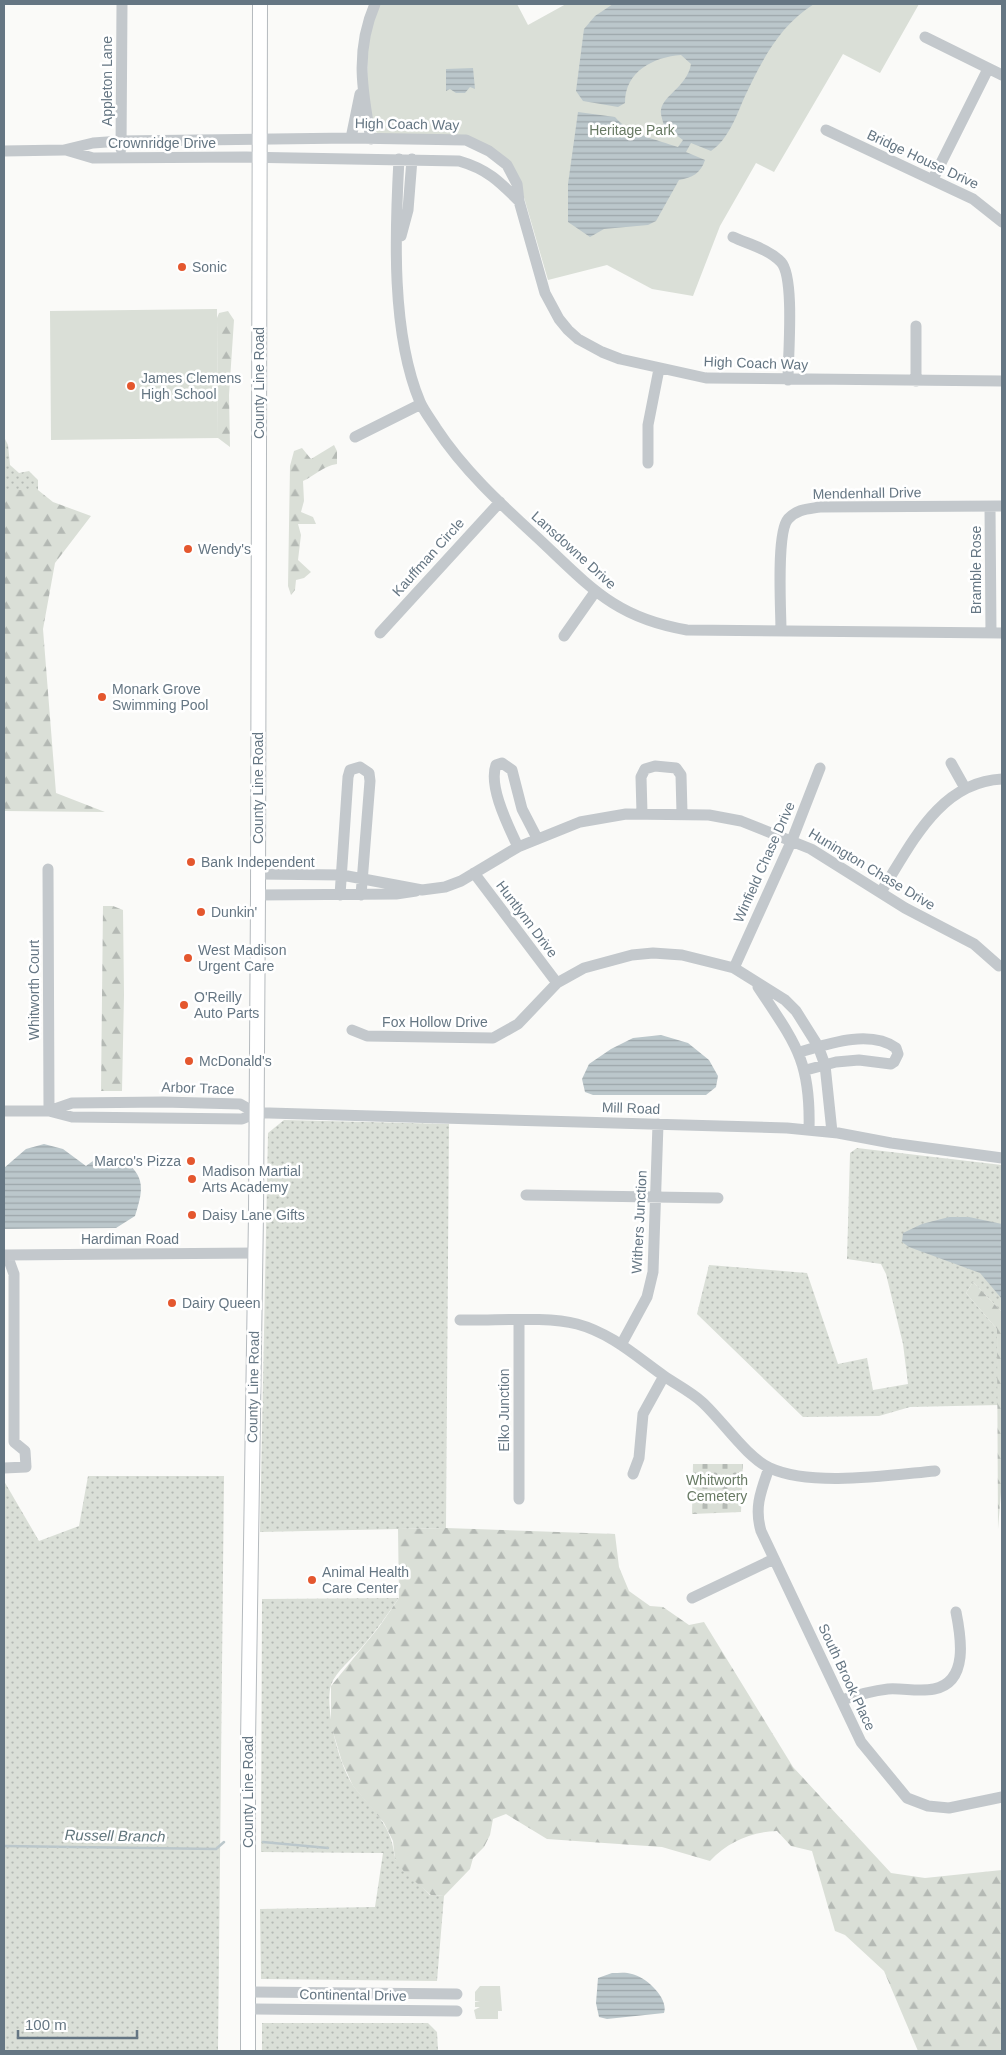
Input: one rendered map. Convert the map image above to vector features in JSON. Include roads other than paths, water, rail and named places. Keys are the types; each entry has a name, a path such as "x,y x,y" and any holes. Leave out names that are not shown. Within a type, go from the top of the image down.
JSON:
{"main road":[{"name":"County Line Road","path":"248,2051 248,1692 256,1253 260,4"}],"street":[{"name":"Appleton Lane","path":"121,158 122,4"},
{"path":"361,158 362,42 366,24 374,4"},
{"path":"925,37 1002,75"},
{"path":"933,179 988,69"},
{"path":"361,139 362,88"},
{"name":"Bridge House Drive","path":"826,130 973,198 1002,222"},
{"name":"Lansdowne Drive","path":"406,139 406,159 396,208 399,313 408,366 421,404 449,446 500,502 595,592 619,608 665,626 711,631 996,633"},
{"name":"Crownridge Drive","path":"4,151 64,150 93,142 260,140"},
{"name":"High Coach Way","path":"260,140 466,140 489,151 507,165 517,184 519,201 545,293 564,325 578,339 602,352 659,369 706,378 1002,381"},
{"name":"Crownridge Drive","path":"64,150 93,158 260,158"},
{"path":"480,168 489,151"},
{"name":"High Coach Way","path":"260,158 361,158 459,161 480,168 494,176 519,201"},
{"path":"733,237 767,252 782,262 789,281 788,380"},
{"path":"916,326 916,381"},
{"path":"648,463 648,425 659,369"},
{"path":"355,437 421,404"},
{"name":"Kauffman Circle","path":"380,633 500,502"},
{"name":"Mendenhall Drive","path":"781,631 781,541 787,520 801,510 820,507 996,506"},
{"name":"Bramble Rose","path":"996,506 996,633"},
{"path":"564,636 595,592"},
{"path":"518,847 502,810 493,772 496,766 502,763 512,770 522,809 537,838"},
{"path":"951,763 965,788"},
{"path":"642,813 641,777 644,769 655,766 676,768 682,775 682,813"},
{"path":"340,895 348,777 350,770 360,767 369,773 370,781 361,895"},
{"name":"Winfield Chase Drive","path":"734,968 792,840 820,768"},
{"path":"881,892 935,809 965,788 982,782 1002,779"},
{"name":"Hunington Chase Drive","path":"258,874 361,877 422,890 445,887 460,881 518,847 580,822 642,813 709,815 741,821 792,840 838,864 905,908 974,944 1000,966"},
{"name":"Whitworth Court","path":"48,869 49,1111"},
{"name":"Huntlynn Drive","path":"474,873 557,983"},
{"path":"258,895 396,894 422,890"},
{"name":"Fox Hollow Drive","path":"352,1030 367,1036 494,1038 518,1024 557,983 584,968 632,955 653,953 682,955 734,968 785,1000 796,1011 818,1046 825,1065 832,1132"},
{"name":"Fox Hollow Drive","path":"756,983 800,1052 806,1070 809,1090 810,1130"},
{"path":"800,1052 844,1040 867,1040 891,1045 896,1048 898,1054 894,1062 890,1064 859,1060 806,1070"},
{"name":"Arbor Trace","path":"49,1111 72,1103 163,1102 240,1104 256,1113"},
{"name":"Arbor Trace","path":"4,1111 49,1111 72,1117 242,1119 256,1113"},
{"name":"Mill Road","path":"256,1113 728,1125 832,1132 910,1146 1002,1158"},
{"name":"Withers Junction","path":"621,1345 643,1306 650,1288 654,1261 658,1124"},
{"path":"526,1195 718,1198"},
{"name":"Hardiman Road","path":"6,1255 256,1253"},
{"path":"4,1468 26,1467 25,1452 14,1442 14,1274 22,1254"},
{"path":"6,1255 14,1274"},
{"path":"460,1320 577,1324 601,1332 701,1401 750,1454 769,1468 794,1475 820,1477 869,1477 935,1471"},
{"name":"Elko Junction","path":"519,1321 520,1498"},
{"path":"633,1474 640,1458 643,1414 664,1376"},
{"name":"South Brook Place","path":"769,1468 757,1501 757,1517 774,1559 861,1742 907,1798 928,1806 949,1808 1002,1797"},
{"path":"692,1598 774,1559"},
{"path":"842,1700 887,1689 935,1689 946,1684 955,1672 961,1656 956,1612"},
{"name":"Continental Drive","path":"248,1992 456,1994"},
{"name":"Continental Drive","path":"248,2009 457,2011"}],"waterway":[{"name":"Russell Branch","path":"4,1846 216,1849 224,1842"},
{"name":"Russell Branch","path":"263,1842 328,1848"}],"place":[{"name":"Sonic","path":"182,267"},
{"name":"James Clemens High School","path":"131,386"},
{"name":"Wendy's","path":"188,549"},
{"name":"Monark Grove Swimming Pool","path":"102,697"},
{"name":"Bank Independent","path":"191,862"},
{"name":"Dunkin'","path":"201,912"},
{"name":"West Madison Urgent Care","path":"188,958"},
{"name":"O'Reilly Auto Parts","path":"184,1005"},
{"name":"McDonald's","path":"189,1061"},
{"name":"Marco's Pizza","path":"191,1161"},
{"name":"Madison Martial Arts Academy","path":"192,1179"},
{"name":"Daisy Lane Gifts","path":"192,1215"},
{"name":"Dairy Queen","path":"172,1303"},
{"name":"Animal Health Care Center","path":"312,1580"}],"park label":[{"name":"Heritage Park","path":"632,130"},
{"name":"Whitworth Cemetery","path":"717,1488"}]}
